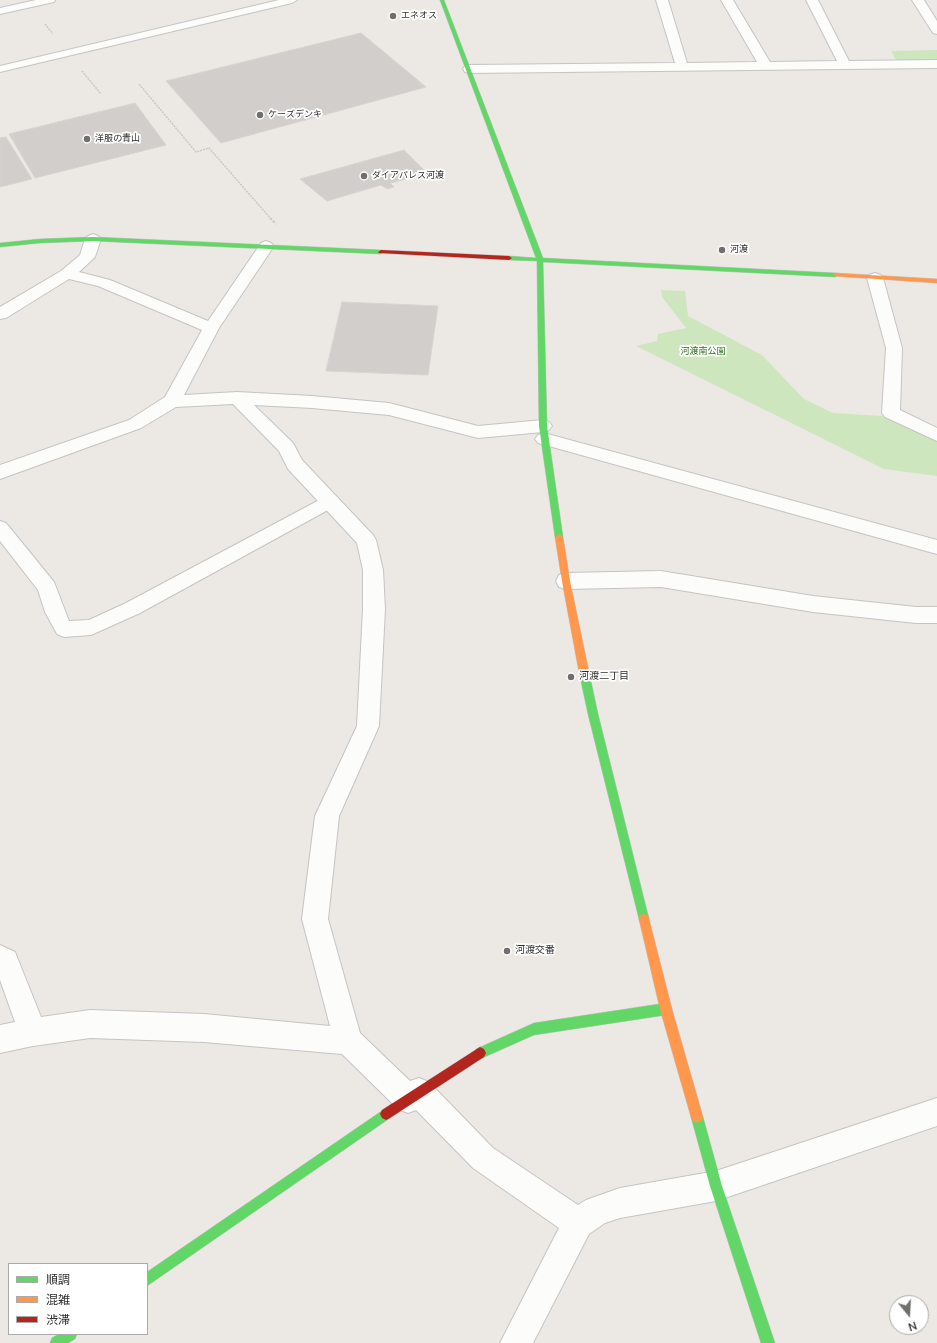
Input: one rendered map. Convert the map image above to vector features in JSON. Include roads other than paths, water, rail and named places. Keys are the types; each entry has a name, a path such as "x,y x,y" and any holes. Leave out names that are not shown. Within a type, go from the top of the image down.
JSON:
{"street":[{"path":"442,0 540,259 543,433 566,581 592,714 666,1008 716,1186 768,1343"},
{"path":"662,0 682,66"},
{"path":"726,0 765,65"},
{"path":"812,0 845,65"},
{"path":"918,0 937,30"},
{"path":"469,69 937,64"},
{"path":"0,245 40,241 93,239 540,259 937,281"},
{"path":"0,314 67,274 87,257 93,239"},
{"path":"172,401 211,328 266,246"},
{"path":"67,274 104,283 211,328"},
{"path":"876,278 894,348 891,413 937,434"},
{"path":"237,398 286,447 295,464 366,540 373,570 374,608 368,726 327,816 315,919 348,1041 483,1158 578,1223"},
{"path":"0,472 135,424 172,401 237,398 312,402 389,409 478,432 543,433 937,547"},
{"path":"566,581 661,579 813,604 916,615 937,615"},
{"path":"0,958 6,962 33,1032"},
{"path":"148,1279 413,1096 475,1056 534,1029 666,1008"},
{"path":"0,1039 33,1032 90,1024 204,1028 348,1041"},
{"path":"516,1343 578,1223 597,1211 620,1203 716,1186 937,1112"},
{"path":"57,1343 69,1335"}],"lane":[{"path":"0,11 50,0"},
{"path":"0,70 292,0"},
{"path":"0,528 47,587 55,612 64,630 91,627 134,608 331,501"}],"place":[{"name":"エネオス","path":"393,16"},
{"name":"ケーズデンキ","path":"260,115"},
{"name":"洋服の青山","path":"87,139"},
{"name":"ダイアパレス河渡","path":"364,176"},
{"name":"河渡","path":"722,250"},
{"name":"河渡二丁目","path":"571,677"},
{"name":"河渡交番","path":"507,951"}],"park label":[{"name":"河渡南公園","path":"703,352"}]}
